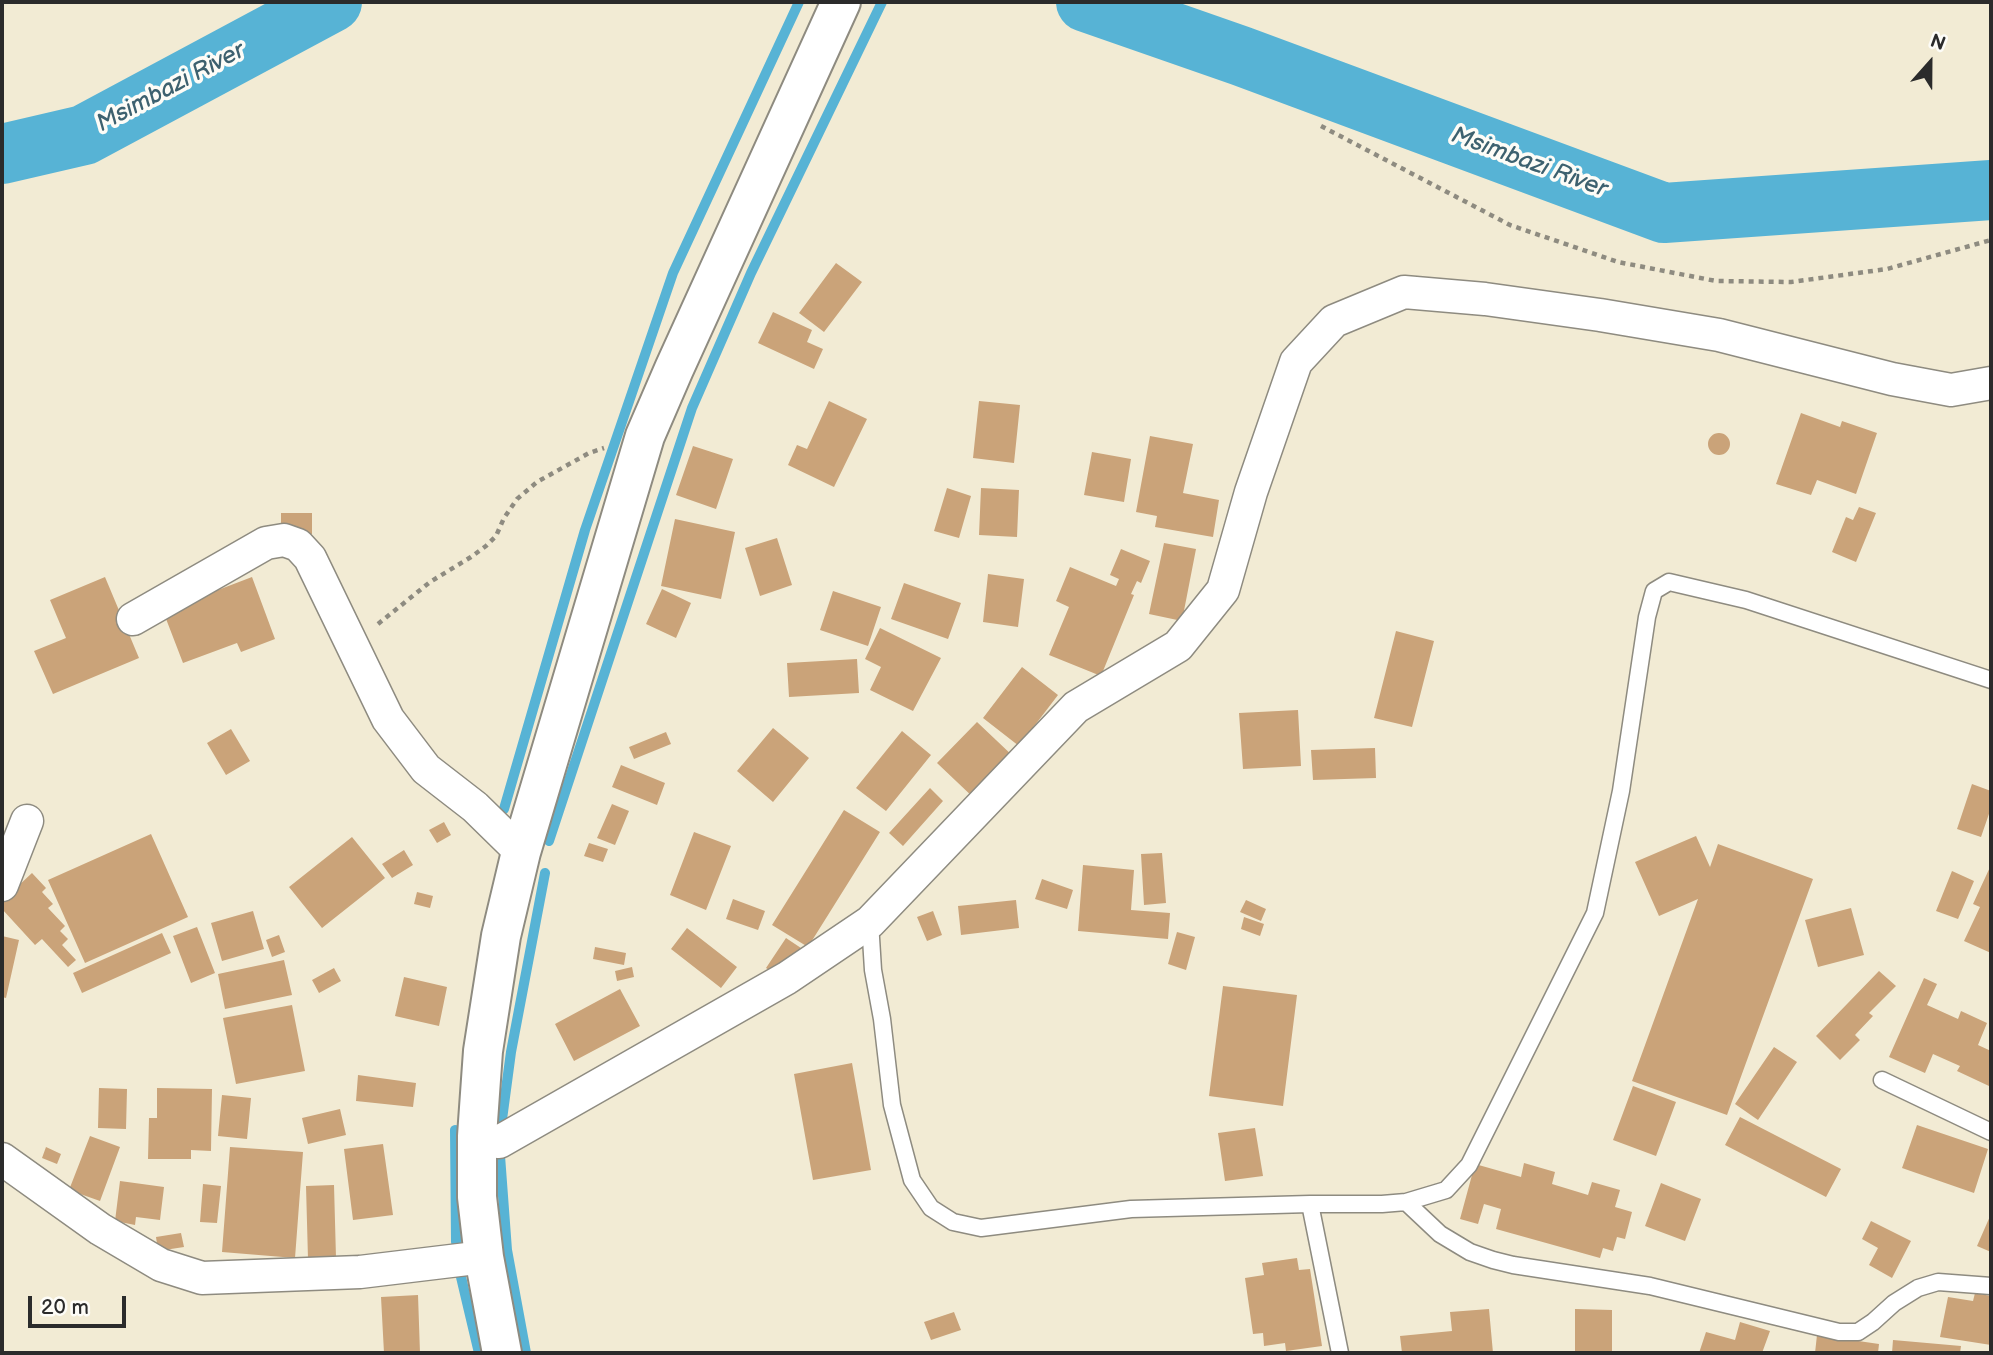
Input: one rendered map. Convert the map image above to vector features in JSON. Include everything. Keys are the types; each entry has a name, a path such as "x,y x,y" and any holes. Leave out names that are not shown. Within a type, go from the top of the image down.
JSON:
{"main road":[{"path":"502,1353 484,1257 477,1197 477,1136 485,1038 501,936 521,852 645,436 841,2"}],"street":[{"path":"477,1136 499,1142 787,978 870,922 1076,707 1178,646 1223,590 1251,492 1296,362 1334,321 1404,292 1485,299 1719,335 1892,379 1951,390 1991,383"},
{"path":"132,619 266,543 284,540 298,545 310,558 388,719 426,769 475,807 521,852"},
{"path":"2,885 27,821"},
{"path":"2,1159 100,1229 161,1265 202,1278 360,1272 484,1257"}],"lane":[{"path":"870,922 873,970 892,1105 912,1180 931,1208 953,1222 981,1228 1131,1209 1406,1202 1446,1190 1469,1165 1595,913 1621,791 1647,617 1654,591 1669,582 1746,600 1991,680"},
{"path":"1882,1080 1991,1132"},
{"path":"1406,1202 1440,1234 1470,1252 1493,1260 1650,1286 1839,1332 1858,1332 1918,1288 1938,1282 1991,1286"},
{"path":"1310,1204 1340,1353"}],"path":[{"path":"1321,126 1510,225 1618,262 1716,281 1791,282 1887,269 1991,240"},
{"path":"360,662 369,633 379,622 430,582 485,546 496,536 517,499 537,482 589,453 645,436"}],"building":[{"path":"836,263 862,282 824,332 799,313"},
{"path":"773,312 812,330 807,342 823,349 814,369 758,343"},
{"path":"829,401 867,419 834,487 788,465 797,445 807,449"},
{"path":"979,401 1020,405 1014,463 973,458"},
{"path":"1801,413 1840,427 1842,421 1877,433 1856,494 1817,480 1811,495 1776,484"},
{"path":"1719,433 1727,436 1730,444 1727,452 1719,455 1711,452 1708,444 1711,436"},
{"path":"1150,436 1193,444 1183,493 1219,500 1213,537 1155,527 1157,516 1136,512"},
{"path":"693,446 733,459 716,509 676,495"},
{"path":"1092,452 1131,459 1124,502 1084,495"},
{"path":"947,488 971,496 959,538 934,531"},
{"path":"981,488 1019,490 1017,537 979,535"},
{"path":"1859,507 1876,513 1856,562 1832,552 1846,517 1853,520"},
{"path":"281,513 312,513 312,534 281,535"},
{"path":"675,519 735,532 721,599 661,586"},
{"path":"777,538 792,585 760,596 745,548"},
{"path":"1164,543 1196,549 1182,621 1149,614"},
{"path":"1121,549 1150,561 1141,583 1137,581 1131,594 1134,595 1101,676 1049,655 1069,607 1056,601 1070,567 1116,586 1119,579 1110,575"},
{"path":"988,574 1024,579 1018,627 983,622"},
{"path":"105,577 139,658 53,694 34,651 66,638 50,600"},
{"path":"252,577 275,639 241,652 237,643 183,663 163,611"},
{"path":"904,583 961,603 948,639 891,619"},
{"path":"662,589 691,603 676,638 646,624"},
{"path":"833,591 881,607 868,646 820,630"},
{"path":"880,628 941,658 913,711 870,690 881,667 865,659"},
{"path":"1396,631 1434,641 1412,727 1374,718"},
{"path":"857,659 859,693 789,697 787,663"},
{"path":"1022,667 1058,695 1019,746 983,718"},
{"path":"1298,710 1301,766 1243,769 1239,713"},
{"path":"977,722 1015,758 976,800 937,763"},
{"path":"773,728 809,758 773,802 737,771"},
{"path":"231,729 250,761 226,775 207,743"},
{"path":"902,731 931,755 886,811 856,788"},
{"path":"666,732 671,744 634,759 629,747"},
{"path":"1375,748 1376,778 1313,780 1311,750"},
{"path":"621,765 665,783 657,805 612,787"},
{"path":"1972,784 1991,791 1991,808 1981,837 1957,829"},
{"path":"930,788 943,801 903,846 889,833"},
{"path":"612,804 629,811 615,845 597,838"},
{"path":"844,810 880,832 808,947 772,925"},
{"path":"444,822 451,835 437,843 429,830"},
{"path":"694,832 731,846 706,910 670,895"},
{"path":"151,834 188,917 85,963 48,880"},
{"path":"1696,836 1710,867 1718,844 1813,879 1727,1115 1632,1081 1698,899 1659,916 1635,862"},
{"path":"352,837 385,878 322,928 289,887"},
{"path":"589,843 608,849 603,862 584,856"},
{"path":"404,850 413,865 392,878 382,864"},
{"path":"1162,853 1166,903 1144,905 1141,854"},
{"path":"1083,865 1134,870 1131,910 1170,913 1168,939 1078,931"},
{"path":"1991,865 1991,953 1964,941 1980,907 1973,904"},
{"path":"1952,871 1974,881 1958,919 1936,911"},
{"path":"32,873 46,888 42,892 53,904 48,908 65,926 60,931 68,939 62,945 76,960 68,967 42,939 35,945 2,909 2,901"},
{"path":"1042,879 1073,890 1067,909 1035,899"},
{"path":"417,892 433,896 430,908 414,904"},
{"path":"733,899 765,911 758,930 726,919"},
{"path":"1016,900 1019,928 961,935 958,906"},
{"path":"1246,900 1266,909 1261,921 1240,912"},
{"path":"1851,908 1864,955 1818,967 1805,920"},
{"path":"253,911 264,949 222,961 211,923"},
{"path":"933,911 942,935 927,941 917,917"},
{"path":"1244,917 1264,924 1260,936 1241,929"},
{"path":"197,927 215,973 191,983 173,936"},
{"path":"687,928 737,967 721,988 671,949"},
{"path":"1177,932 1195,937 1186,970 1168,964"},
{"path":"162,933 171,953 82,993 73,973"},
{"path":"279,935 285,952 272,957 266,940"},
{"path":"2,936 19,940 6,998 2,997"},
{"path":"786,938 801,948 781,978 766,968"},
{"path":"595,947 626,953 624,965 593,959"},
{"path":"284,960 292,995 225,1009 218,974"},
{"path":"632,967 634,977 617,981 615,971"},
{"path":"334,968 341,981 319,993 312,980"},
{"path":"1879,971 1896,986 1869,1013 1873,1016 1855,1035 1860,1040 1840,1060 1816,1036"},
{"path":"404,977 447,987 439,1026 395,1016"},
{"path":"1924,978 1937,984 1927,1005 1958,1019 1961,1011 1987,1023 1978,1045 1991,1051 1989,1086 1957,1071 1960,1066 1933,1054 1925,1073 1889,1057"},
{"path":"1223,986 1297,995 1283,1106 1209,1096"},
{"path":"620,989 640,1026 574,1061 555,1024"},
{"path":"292,1005 305,1071 236,1084 223,1018"},
{"path":"1774,1047 1797,1062 1758,1120 1735,1104"},
{"path":"852,1063 871,1170 813,1180 794,1074"},
{"path":"358,1075 416,1083 413,1107 356,1101"},
{"path":"1633,1086 1676,1102 1656,1156 1613,1140"},
{"path":"99,1088 127,1089 126,1129 98,1128"},
{"path":"157,1088 212,1089 211,1151 191,1150 191,1159 148,1159 149,1118 157,1118"},
{"path":"222,1095 251,1098 247,1139 218,1136"},
{"path":"340,1109 346,1135 308,1144 302,1118"},
{"path":"1740,1117 1841,1169 1826,1197 1725,1145"},
{"path":"1917,1125 1988,1149 1974,1193 1902,1168"},
{"path":"1255,1128 1263,1176 1225,1181 1218,1133"},
{"path":"90,1136 120,1147 100,1201 69,1190"},
{"path":"383,1144 393,1215 353,1220 344,1149"},
{"path":"46,1147 61,1154 57,1164 42,1158"},
{"path":"230,1147 303,1152 295,1258 222,1252"},
{"path":"1524,1163 1555,1172 1552,1184 1588,1195 1592,1182 1620,1190 1615,1207 1632,1212 1625,1239 1617,1237 1613,1251 1603,1248 1600,1258 1496,1229 1501,1209 1484,1204 1478,1224 1460,1219 1475,1164 1521,1177"},
{"path":"120,1181 164,1187 160,1220 136,1217 135,1225 115,1221"},
{"path":"1661,1183 1701,1199 1685,1241 1645,1226"},
{"path":"203,1184 221,1186 217,1223 200,1222"},
{"path":"334,1185 336,1258 308,1259 306,1186"},
{"path":"1991,1214 1991,1252 1977,1246"},
{"path":"1871,1221 1911,1241 1892,1278 1869,1265 1878,1248 1862,1239"},
{"path":"181,1233 184,1247 158,1251 156,1237"},
{"path":"1297,1258 1299,1270 1310,1269 1322,1346 1286,1351 1285,1343 1264,1346 1263,1333 1253,1334 1245,1278 1264,1275 1262,1263"},
{"path":"1975,1293 1991,1296 1991,1345 1940,1337 1948,1297 1973,1301"},
{"path":"418,1295 420,1353 384,1353 381,1297"},
{"path":"1489,1309 1493,1353 1402,1353 1400,1336 1452,1331 1450,1312"},
{"path":"1575,1309 1612,1310 1612,1353 1575,1353"},
{"path":"954,1312 961,1330 931,1340 924,1322"},
{"path":"1740,1322 1770,1331 1762,1353 1699,1353 1706,1332 1735,1340"},
{"path":"1817,1335 1879,1344 1878,1353 1815,1353"},
{"path":"1893,1340 1961,1346 1960,1353 1892,1353"}],"waterway":[{"name":"Msimbazi River","path":"2,154 84,135 332,2"},
{"path":"504,809 585,530 673,273 799,2"},
{"path":"549,841 692,408 751,273 882,2"},
{"name":"Msimbazi River","path":"1086,2 1241,56 1664,213 1991,190"},
{"path":"526,1353 507,1250 499,1142 511,1052 545,873"},
{"path":"455,1130 456,1242"},
{"path":"461,1277 479,1353"}]}
